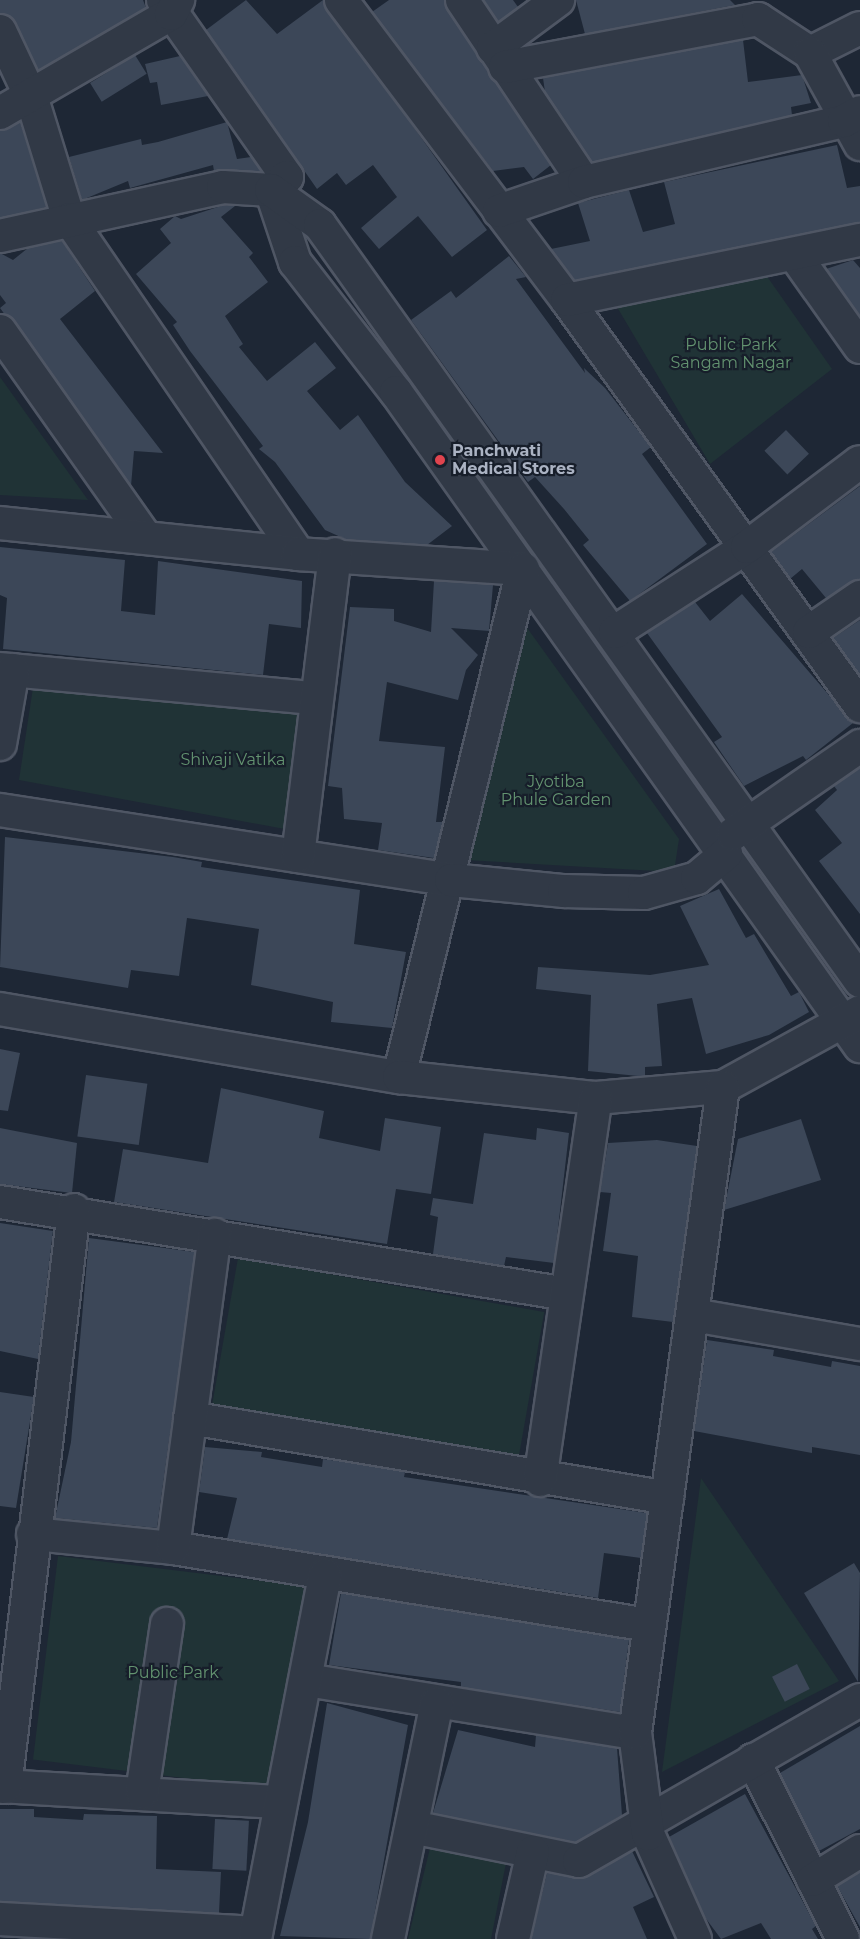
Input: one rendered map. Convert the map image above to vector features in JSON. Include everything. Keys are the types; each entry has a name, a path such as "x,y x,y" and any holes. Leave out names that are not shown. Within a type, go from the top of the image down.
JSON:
{"street":[{"path":"462,0 584,182"},
{"path":"499,58 558,0"},
{"path":"346,2 567,300 809,632 860,706"},
{"path":"0,113 32,99 171,4 287,177 271,190"},
{"path":"499,58 749,10 810,53 855,125 584,182 499,211"},
{"path":"810,53 860,28"},
{"path":"0,31 32,99 69,219 298,554"},
{"path":"0,236 223,187 271,190 320,225 615,632 860,981"},
{"path":"0,1009 399,1077 596,1098 723,1087 855,1028 723,849 523,569 295,262 271,190"},
{"path":"567,300 794,254 856,247"},
{"path":"794,254 860,347"},
{"path":"0,331 146,538"},
{"path":"615,632 747,547 860,462"},
{"path":"0,523 298,554 334,554 523,569"},
{"path":"298,856 314,698 334,554"},
{"path":"399,1077 451,880 523,569"},
{"path":"809,632 860,597"},
{"path":"0,744 7,670 314,698"},
{"path":"0,810 451,880 644,893 697,878 749,823 860,746"},
{"path":"692,1938 646,1824 635,1733 723,1087"},
{"path":"540,1480 596,1098"},
{"path":"0,1202 74,1210 567,1293"},
{"path":"74,1210 3,1786 279,1802"},
{"path":"173,1548 215,1235"},
{"path":"693,1315 860,1344"},
{"path":"190,1418 540,1480 668,1498"},
{"path":"33,1534 173,1548 325,1575 649,1625"},
{"path":"0,1919 135,1932 256,1936 279,1802 307,1680 325,1575"},
{"path":"142,1793 167,1624"},
{"path":"307,1680 437,1703 635,1733"},
{"path":"412,1827 579,1861 860,1700"},
{"path":"388,1939 437,1703"},
{"path":"753,1760 843,1939"},
{"path":"813,1880 860,1851"},
{"path":"513,1939 533,1852"}],"green space":[{"name":"Public Park Sangam Nagar","path":"759,265 832,369 710,464 617,307"},
{"path":"0,377 88,500 0,495"},
{"name":"Jyotiba Phule Garden","path":"520,618 679,839 674,872 466,860"},
{"name":"Shivaji Vatika","path":"34,681 298,708 290,830 19,780"},
{"path":"238,1258 544,1312 518,1461 212,1407"},
{"path":"701,1478 839,1681 662,1772"},
{"name":"Public Park","path":"58,1556 306,1586 281,1790 33,1759"},
{"path":"430,1848 506,1863 491,1939 408,1939"}],"building":[{"path":"0,0 143,0 146,8 38,70 16,23 0,13"},
{"path":"246,0 277,34 323,0 487,230 452,257 418,216 379,249 361,228 397,197 373,165 346,185 337,173 317,189 206,30"},
{"path":"389,0 444,0 551,165 533,179 524,167 493,171 372,12"},
{"path":"484,0 513,0 518,7 498,22"},
{"path":"576,0 730,0 735,5 585,34"},
{"path":"743,40 748,82 802,75 811,103 791,107 792,115 592,162 545,92 543,78"},
{"path":"135,55 147,74 102,102 90,83"},
{"path":"180,56 208,96 161,105 157,82 150,83 145,64"},
{"path":"20,122 47,207 0,218 0,131"},
{"path":"227,122 237,159 251,157 261,171 214,171 213,165 130,188 128,181 82,200 69,157 141,139 142,145 158,142"},
{"path":"837,145 847,188 860,186 860,223 575,280 551,249 590,241 578,203 629,190 643,232 675,224 664,182"},
{"path":"224,205 235,206 221,217 253,253 249,257 268,282 225,316 243,344 239,347 267,381 315,342 336,368 307,391 340,430 358,415 405,482 452,526 427,545 345,539 325,530 275,462 259,449 263,446 190,351 173,325 177,322 136,274 171,243 160,229 175,216 181,219"},
{"path":"62,241 95,291 60,319 163,453 134,451 131,486 0,308 6,303 0,295 0,253 13,260 28,248"},
{"path":"509,256 526,277 516,279 585,373 584,368 605,388 651,447 642,454 707,544 630,601 583,545 589,540 564,509 535,477 528,482 411,320 451,291 456,298"},
{"path":"853,260 860,268 860,316 826,269"},
{"path":"786,430 809,454 787,475 764,451"},
{"path":"860,486 860,579 826,598 802,569 790,579 771,552"},
{"path":"0,547 125,560 121,611 155,615 158,561 302,581 301,628 269,624 263,675 3,649 7,598 0,595"},
{"path":"434,581 493,585 489,631 451,628 478,655 466,670 458,700 387,682 379,741 445,747 436,822 443,822 434,858 378,850 382,823 344,819 342,788 328,786 350,607 394,609 394,621 431,632"},
{"path":"742,594 853,723 806,760 803,756 744,786 714,742 722,737 647,633 695,602 710,621"},
{"path":"860,620 860,675 833,638"},
{"path":"860,768 860,914 819,861 842,843 815,810 837,790 834,786"},
{"path":"5,837 173,857 202,862 201,867 360,890 354,944 406,952 392,1028 331,1022 333,1002 251,985 259,929 187,918 179,976 131,970 128,988 0,967"},
{"path":"719,889 746,938 754,934 791,996 799,992 809,1012 769,1035 706,1054 692,998 657,1004 662,1066 645,1067 645,1076 588,1071 591,995 536,989 538,967 650,975 709,965 680,906"},
{"path":"0,1049 20,1053 8,1111 0,1110"},
{"path":"86,1075 147,1084 139,1145 77,1136"},
{"path":"221,1088 324,1111 319,1138 380,1151 385,1118 441,1127 431,1194 396,1189 387,1244 114,1202 123,1149 208,1163"},
{"path":"801,1119 821,1180 724,1210 738,1139"},
{"path":"0,1128 77,1143 72,1193 0,1184"},
{"path":"537,1128 569,1133 554,1263 506,1257 504,1266 433,1254 438,1217 430,1215 433,1198 473,1204 484,1133 536,1140"},
{"path":"657,1140 697,1146 673,1322 632,1317 638,1256 603,1251 611,1193 600,1192 608,1143"},
{"path":"0,1223 53,1231 38,1359 0,1351"},
{"path":"89,1238 195,1252 157,1528 55,1518 71,1442"},
{"path":"707,1340 774,1350 773,1356 831,1367 832,1361 860,1366 860,1455 812,1447 812,1453 694,1431"},
{"path":"0,1392 34,1397 16,1508 0,1506"},
{"path":"205,1447 262,1452 261,1457 322,1467 323,1459 345,1462 405,1472 404,1477 647,1513 641,1558 604,1553 598,1598 227,1539 237,1498 199,1492"},
{"path":"854,1563 860,1573 858,1682 804,1593"},
{"path":"341,1593 629,1640 620,1712 461,1687 461,1682 329,1665"},
{"path":"797,1664 810,1689 785,1702 772,1677"},
{"path":"327,1703 408,1725 370,1939 280,1936 308,1822"},
{"path":"860,1726 860,1829 819,1851 780,1773"},
{"path":"458,1730 535,1747 536,1735 617,1748 622,1815 576,1842 433,1813"},
{"path":"745,1794 816,1926 812,1929 818,1939 771,1939 761,1923 721,1939 704,1916 669,1837"},
{"path":"0,1809 34,1809 34,1817 83,1820 84,1814 157,1816 156,1869 221,1872 219,1913 0,1901"},
{"path":"215,1819 249,1821 246,1871 212,1869"},
{"path":"632,1851 654,1897 633,1907 647,1939 531,1939 547,1873 587,1877"},
{"path":"860,1872 860,1927 837,1886"}],"place":[{"name":"Panchwati Medical Stores","path":"440,460"}]}
